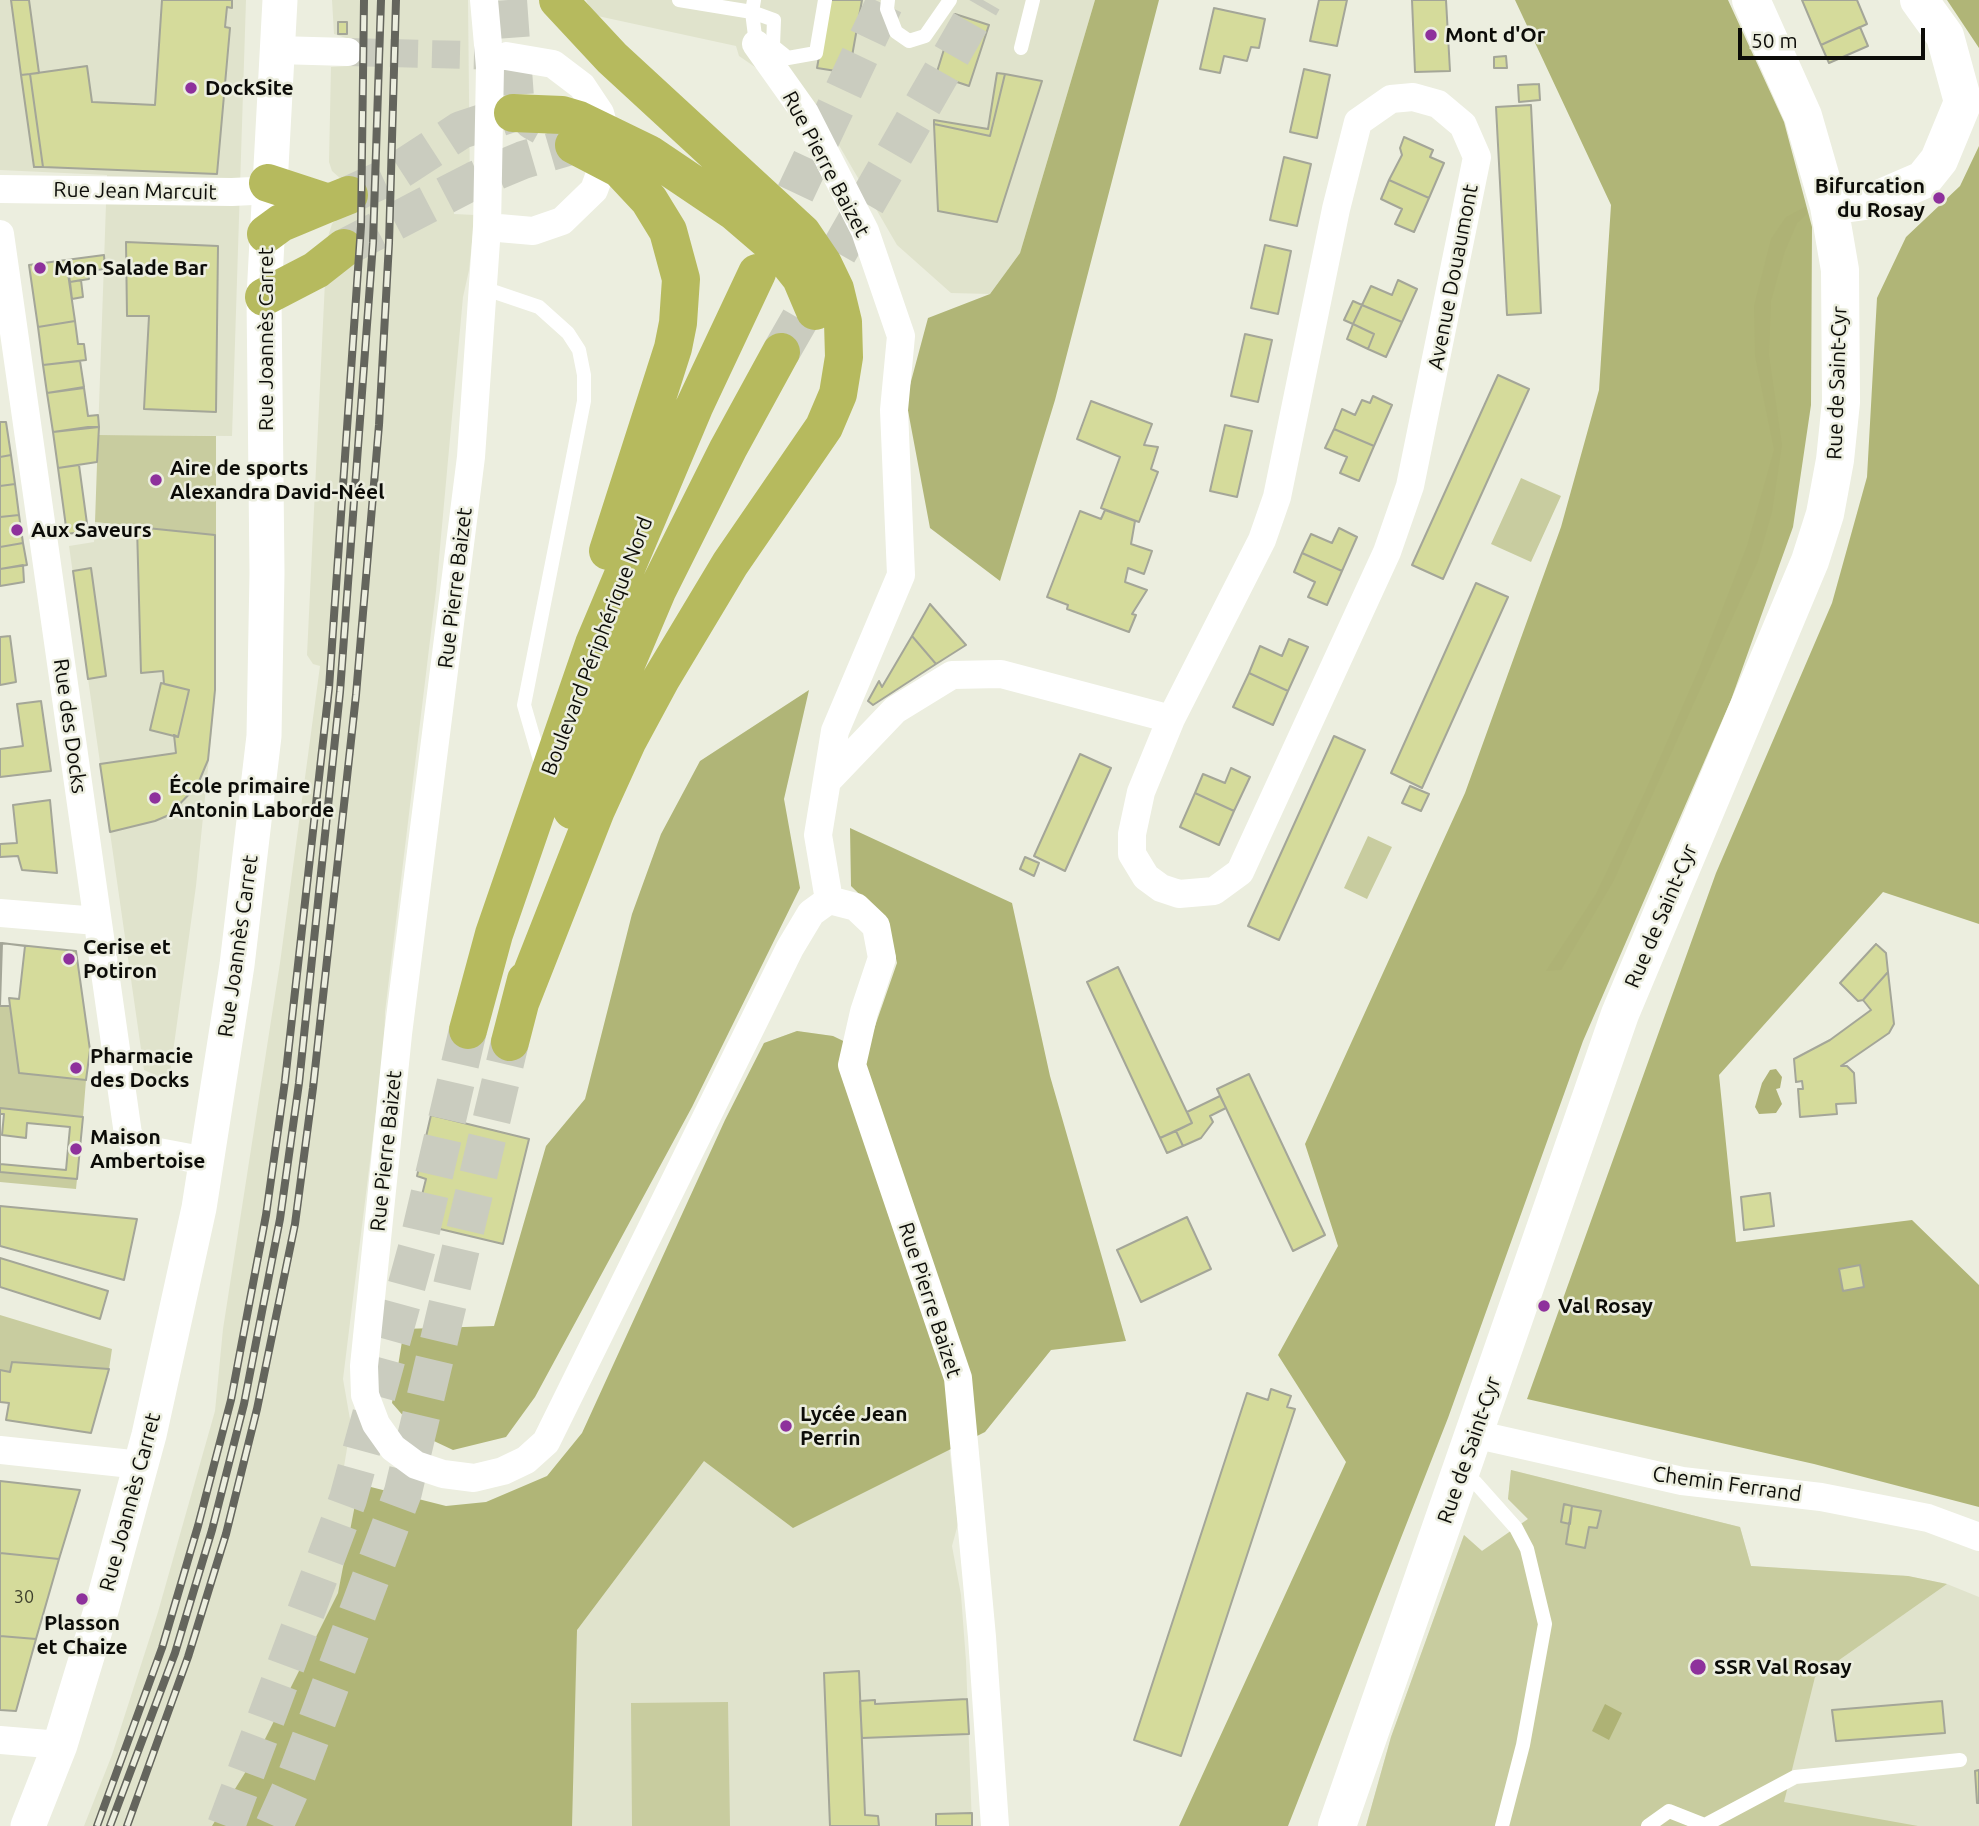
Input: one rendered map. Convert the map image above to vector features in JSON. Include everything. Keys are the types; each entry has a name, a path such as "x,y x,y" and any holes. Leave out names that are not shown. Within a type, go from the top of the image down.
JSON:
{"highway":[{"path":"520,1003 596,810 627,743 668,667 764,511 816,440 838,394 844,341 835,289 823,264 802,233 612,58 569,14"},
{"path":"513,113 549,114 579,120 649,154 760,232 801,278 818,320 820,370 804,425 764,511"},
{"path":"523,843 543,768 663,381 678,323 681,295 675,252 668,231 649,200 620,170 574,145"},
{"path":"266,233 281,223 339,199 268,183"},
{"path":"264,297 308,274 344,248"},
{"name":"Boulevard Périphérique Nord","path":"468,1030 494,934 523,843 594,643 689,418 757,273"},
{"name":"Boulevard Périphérique Nord","path":"510,1042 564,835 634,644 691,521 781,352"}],"main road":[{"name":"Rue de Saint-Cyr","path":"1337,1826 1620,1014 1810,561 1825,514 1835,460 1842,342 1840,270 1829,206 1803,117 1751,0"},
{"path":"1829,206 1879,199 1923,180 1939,160 1964,102 1945,36 1919,0"}],"street":[{"name":"Rue Joannès Carret","path":"28,1826 60,1745 141,1465 173,1329 206,1161 237,965 264,736 264,297 268,183 280,0"},
{"name":"Rue Pierre Baizet","path":"484,0 498,62"},
{"name":"Rue Pierre Baizet","path":"503,0 471,457 398,1034 364,1366 365,1395 376,1424 393,1448 416,1465 443,1475 474,1478 503,1471 526,1460 546,1442 790,948 811,913 829,900"},
{"name":"Rue Pierre Baizet","path":"756,44 805,113 865,231 901,336 894,410 901,575 835,731 818,835 829,900"},
{"path":"277,50 348,52"},
{"path":"487,227 524,232 548,227 571,214 594,190 603,168 606,146 604,126 595,104 573,77 553,64 498,62"},
{"name":"Avenue Douaumont","path":"1413,97 1437,104 1462,125 1477,157 1410,486 1387,552 1240,872 1214,891 1179,894 1161,888 1146,877 1132,854 1132,834 1141,792 1171,719 1262,540 1276,497 1336,209 1358,122 1391,99 1413,97"},
{"name":"Rue Jean Marcuit","path":"0,189 232,192 253,191 268,183"},
{"name":"Rue des Docks","path":"0,234 128,1133 133,1142 153,1151 206,1161"},
{"path":"829,779 895,710 952,675 1001,674 1171,719"},
{"name":"Rue Pierre Baizet","path":"829,900 856,907 876,926 882,958 864,1012 852,1065 958,1378 995,1826"},
{"path":"0,913 97,921"},
{"name":"Chemin Ferrand","path":"1474,1434 1682,1480 1821,1497 1914,1516 1979,1536"},
{"path":"0,1450 141,1465"},
{"path":"0,1740 60,1745"}],"lane":[{"path":"679,0 753,6 774,20 773,46 788,58 816,53 825,0"},
{"path":"888,0 887,9 896,32 909,41 925,36 950,0"},
{"path":"1021,48 1033,0"},
{"path":"753,6 756,44"},
{"path":"483,288 539,307 568,333 579,350 584,375 584,401 524,705 543,768"},
{"path":"1460,1477 1475,1482 1516,1528 1527,1549 1545,1624 1523,1745 1502,1826"},
{"path":"1648,1826 1669,1811 1707,1825 1795,1777 1960,1760"}],"shaded area":[{"path":"0,0 246,0 232,436 98,435 107,175 0,170"},
{"path":"332,0 468,0 470,192 454,192 454,214 475,215 463,297 436,591 343,1379 351,1425 340,1490 574,1558 764,1043 797,1031 833,1036 848,1107 943,1394 958,1524 952,1546 961,1595 966,1661 972,1826 84,1826 112,1755 158,1612 215,1411 223,1329 280,963 320,666 313,664 307,655 327,240 332,224 339,215 341,179 332,171 329,162 331,67 348,66 349,39 334,34"},
{"path":"586,0 1095,0 1020,253 990,294 951,293 897,245 819,111 739,56 736,46 593,15"},
{"path":"1095,0 1159,0 1055,400 1000,581 930,528 906,400 928,318 990,294 1020,253"},
{"path":"1515,0 1728,0 1784,122 1812,227 1811,405 1793,527 1731,700 1583,1041 1448,1418 1288,1826 1179,1826 1346,1462 1278,1355 1338,1246 1305,1144 1465,793 1561,527 1599,390 1611,205"},
{"path":"1947,0 1979,0 1979,48"},
{"path":"1979,146 1979,924 1883,892 1719,1075 1736,1242 1912,1220 1979,1285 1979,1507 1814,1464 1527,1399 1716,873 1832,603 1867,477 1877,298 1906,237 1960,186"},
{"path":"1805,207 1807,214 1797,223 1785,251 1771,301 1769,355 1782,445 1772,512 1758,561 1613,882 1561,970 1546,971 1596,894 1645,792 1699,669 1747,546 1774,450 1755,356 1754,306 1771,239 1786,217"},
{"name":"Aire de sports Alexandra David-Néel","path":"98,435 216,436 216,535 95,522"},
{"path":"1521,478 1561,496 1531,562 1491,544"},
{"name":"École primaire Antonin Laborde","path":"95,522 216,535 215,699 196,886 169,1081 144,1070 69,546 94,542"},
{"path":"809,690 784,799 800,888 692,1107 535,1397 506,1437 453,1450 419,1434 392,1403 404,1329 494,1326 546,1146 585,1099 632,914 661,834 700,761"},
{"name":"Lycée Jean Perrin","path":"850,828 1012,903 1050,1076 1126,1341 1051,1350 985,1432 793,1528 704,1461 577,1630 572,1826 212,1826 261,1747 338,1593 359,1484 446,1506 486,1502 547,1476 582,1433 725,1120 764,1043 797,1031 833,1036 866,1052 897,963 888,922 851,886"},
{"path":"1368,836 1392,847 1367,899 1344,888"},
{"path":"0,1006 10,1006 19,1073 86,1080 83,1117 0,1108"},
{"path":"1776,1069 1782,1077 1780,1088 1776,1089 1782,1104 1776,1113 1759,1114 1755,1107 1762,1083 1770,1070"},
{"path":"0,1172 77,1179 76,1189 0,1182"},
{"path":"0,1315 112,1349 109,1369 13,1362 10,1372 0,1370"},
{"name":"SSR Val Rosay","path":"1511,1470 1740,1527 1751,1566 1908,1576 1947,1584 1979,1597 1979,1826 1366,1826 1391,1737 1464,1535 1482,1551 1528,1519 1508,1499"},
{"name":"SSR Val Rosay","path":"1511,1470 1740,1527 1751,1566 1908,1576 1947,1584 1815,1677 1784,1802 1918,1826 1366,1826 1391,1737 1464,1535 1482,1551 1528,1519 1508,1499"},
{"path":"728,1702 730,1826 632,1826 631,1703"},
{"path":"1605,1704 1622,1713 1609,1740 1592,1731"}],"building":[{"path":"11,0 29,0 39,73 21,75"},
{"name":"DockSite","path":"162,0 232,0 232,8 227,7 225,27 230,28 217,174 43,167 30,74 87,66 92,102 155,105"},
{"path":"829,0 862,0 849,73 817,68"},
{"path":"1319,0 1347,0 1337,46 1310,41"},
{"name":"Mont d'Or","path":"1412,0 1446,0 1450,71 1415,72"},
{"path":"1802,0 1857,0 1867,24 1821,45"},
{"path":"1214,8 1265,19 1259,48 1251,47 1247,61 1224,56 1220,73 1200,69"},
{"path":"955,14 989,25 969,86 936,75"},
{"path":"338,22 347,22 347,34 338,34"},
{"path":"1860,27 1868,46 1829,63 1821,45"},
{"path":"1506,56 1507,68 1494,68 1494,57"},
{"path":"1304,69 1330,75 1317,138 1290,132"},
{"path":"997,73 1005,74 990,136 934,124 934,120 988,129"},
{"path":"30,74 43,167 34,167 21,75"},
{"path":"1005,74 1042,81 997,222 938,211 934,124 990,136"},
{"path":"1539,84 1540,100 1519,102 1518,85"},
{"path":"1531,105 1541,313 1507,315 1496,107"},
{"path":"1404,137 1433,150 1430,157 1444,163 1429,198 1389,180 1402,155 1400,148"},
{"path":"1284,157 1311,164 1297,226 1270,220"},
{"path":"1389,180 1429,198 1414,232 1395,224 1402,209 1381,199"},
{"path":"126,242 218,246 216,412 144,409 149,316 127,316"},
{"path":"1265,245 1291,251 1278,314 1251,308"},
{"path":"104,255 105,269 88,271 89,279 70,282 66,260"},
{"path":"66,260 75,321 38,327 29,265"},
{"path":"81,280 83,297 72,299 70,282"},
{"path":"1398,280 1417,289 1402,322 1362,305 1371,286 1392,295"},
{"path":"1353,301 1362,305 1353,324 1344,320"},
{"path":"1362,305 1402,322 1386,357 1368,349 1374,334 1353,324"},
{"path":"75,321 78,344 84,344 86,360 43,365 38,327"},
{"path":"1353,324 1374,334 1368,349 1347,339"},
{"path":"1245,334 1272,340 1258,402 1231,396"},
{"path":"80,361 84,387 47,393 43,365"},
{"path":"1498,375 1529,389 1443,579 1412,565"},
{"path":"84,388 88,416 98,415 99,427 53,432 47,393"},
{"path":"1373,396 1392,405 1374,446 1334,429 1342,409 1355,415 1362,400 1370,403"},
{"path":"1091,401 1152,424 1144,445 1158,447 1151,469 1158,472 1139,522 1101,508 1120,457 1077,439"},
{"path":"0,422 6,422 11,455 0,457"},
{"path":"1225,425 1252,431 1237,497 1210,491"},
{"path":"99,427 97,462 58,468 53,432"},
{"path":"1334,429 1374,446 1359,481 1340,473 1347,457 1325,448"},
{"path":"11,455 15,484 0,486 0,457"},
{"path":"79,465 88,531 67,534 58,468"},
{"path":"15,484 19,515 0,517 0,486"},
{"path":"1105,510 1135,521 1131,544 1152,551 1144,574 1128,568 1125,582 1147,590 1132,614 1136,615 1129,632 1067,609 1068,605 1047,597 1080,511 1101,519"},
{"path":"19,515 23,543 0,547 0,517"},
{"path":"137,527 215,535 215,690 208,760 197,786 169,815 110,832 100,764 176,753 174,735 178,737 189,690 164,684 163,671 141,673"},
{"path":"1339,528 1357,537 1342,571 1302,553 1311,534 1332,543"},
{"path":"23,543 27,565 0,569 0,547"},
{"path":"1302,553 1342,571 1327,605 1308,597 1315,582 1294,572"},
{"path":"23,565 24,582 0,586 0,569"},
{"path":"91,568 106,676 88,679 73,571"},
{"path":"1476,583 1508,597 1422,788 1391,773"},
{"path":"930,604 966,645 936,664 912,636"},
{"path":"10,636 16,682 0,685 0,637"},
{"path":"912,636 936,664 873,705 868,701 879,681 882,687"},
{"path":"1289,639 1308,647 1288,691 1249,673 1260,646 1282,656"},
{"path":"1249,673 1288,691 1273,725 1233,707"},
{"path":"161,683 189,690 178,737 150,730"},
{"path":"41,701 51,771 0,777 0,749 23,746 17,704"},
{"path":"1334,736 1365,750 1279,940 1248,926"},
{"path":"1080,754 1111,768 1065,871 1034,856"},
{"path":"1231,768 1250,777 1234,811 1195,793 1203,774 1225,783"},
{"path":"1410,786 1429,794 1421,811 1402,803"},
{"path":"1195,793 1234,811 1219,845 1180,827"},
{"path":"50,800 57,873 22,870 18,856 0,857 0,844 17,843 13,805"},
{"path":"1025,857 1039,863 1034,876 1020,869"},
{"path":"0,943 76,951 90,1050 86,1080 19,1073 10,1006 0,1006"},
{"path":"2,943 25,946 19,999 9,998 10,1006 0,1006"},
{"path":"1876,944 1886,953 1888,972 1863,1000 1858,1001 1840,983"},
{"path":"1118,967 1192,1123 1160,1138 1087,982"},
{"path":"1888,972 1894,1024 1889,1033 1841,1066 1847,1066 1854,1073 1856,1103 1836,1104 1837,1114 1800,1117 1798,1089 1803,1089 1802,1081 1796,1082 1794,1059 1830,1040 1871,1010 1863,1000"},
{"path":"1249,1074 1325,1235 1293,1251 1217,1089"},
{"path":"1220,1096 1226,1108 1210,1116 1213,1122 1201,1138 1183,1146 1176,1131 1192,1123 1187,1112"},
{"path":"0,1108 83,1117 77,1179 0,1172"},
{"path":"0,1114 4,1114 2,1135 26,1138 27,1123 70,1127 66,1170 0,1164"},
{"path":"431,1115 529,1139 503,1244 415,1223 426,1179 417,1176"},
{"path":"1176,1131 1183,1146 1167,1153 1160,1138"},
{"path":"1770,1193 1774,1226 1744,1230 1741,1197"},
{"path":"0,1206 137,1219 124,1280 0,1246"},
{"path":"1187,1217 1211,1269 1141,1302 1117,1250"},
{"path":"0,1258 108,1291 100,1319 0,1287"},
{"path":"1860,1265 1864,1287 1843,1291 1839,1269"},
{"path":"12,1362 109,1369 91,1433 6,1420 9,1403 0,1402 0,1370 10,1372"},
{"path":"1271,1389 1291,1396 1287,1407 1295,1409 1181,1756 1134,1740 1247,1393 1268,1400"},
{"path":"0,1481 80,1490 59,1559 0,1553"},
{"path":"1564,1504 1572,1506 1570,1524 1561,1522"},
{"path":"1572,1506 1601,1511 1597,1528 1589,1527 1585,1548 1566,1544"},
{"path":"0,1553 59,1559 36,1639 0,1636"},
{"path":"0,1636 36,1639 16,1711 0,1710"},
{"path":"859,1671 865,1815 878,1816 879,1826 830,1826 824,1673"},
{"path":"967,1699 969,1734 862,1738 860,1701 875,1700 875,1704"},
{"path":"1942,1701 1945,1733 1836,1741 1832,1710"},
{"path":"1979,1770 1979,1803 1977,1803 1975,1771"},
{"path":"972,1813 972,1826 936,1826 936,1814"}],"tunnel":[{"path":"508,0 515,98 533,121 542,126"},
{"path":"771,245 886,0"},
{"path":"781,352 983,0"},
{"path":"348,52 506,56"},
{"path":"349,195 392,175 461,130 513,113"},
{"path":"344,248 475,180 523,160 574,145"},
{"path":"226,1826 348,1499 417,1248 468,1030"},
{"path":"274,1826 296,1777 403,1492 510,1042"}],"railway":[{"path":"97,1826 162,1648 198,1526 231,1400 266,1215 285,1081 329,688 361,226 364,0"},
{"path":"110,1826 175,1653 212,1530 244,1404 280,1219 299,1083 340,692 373,243 381,0"},
{"path":"127,1826 188,1657 226,1534 257,1409 295,1224 313,1088 356,695 379,425 389,243 396,0"}],"place":[{"name":"Mont d'Or","path":"1431,35"},
{"name":"DockSite","path":"191,88"},
{"name":"Bifurcation du Rosay","path":"1939,198"},
{"name":"Mon Salade Bar","path":"40,268"},
{"name":"Aire de sports Alexandra David-Néel","path":"156,480"},
{"name":"Aux Saveurs","path":"17,530"},
{"name":"École primaire Antonin Laborde","path":"155,798"},
{"name":"Cerise et Potiron","path":"69,959"},
{"name":"Pharmacie des Docks","path":"76,1068"},
{"name":"Maison Ambertoise","path":"76,1149"},
{"name":"Val Rosay","path":"1544,1306"},
{"name":"Lycée Jean Perrin","path":"786,1426"},
{"name":"Plasson et Chaize","path":"82,1599"},
{"name":"SSR Val Rosay","path":"1698,1667"}]}
